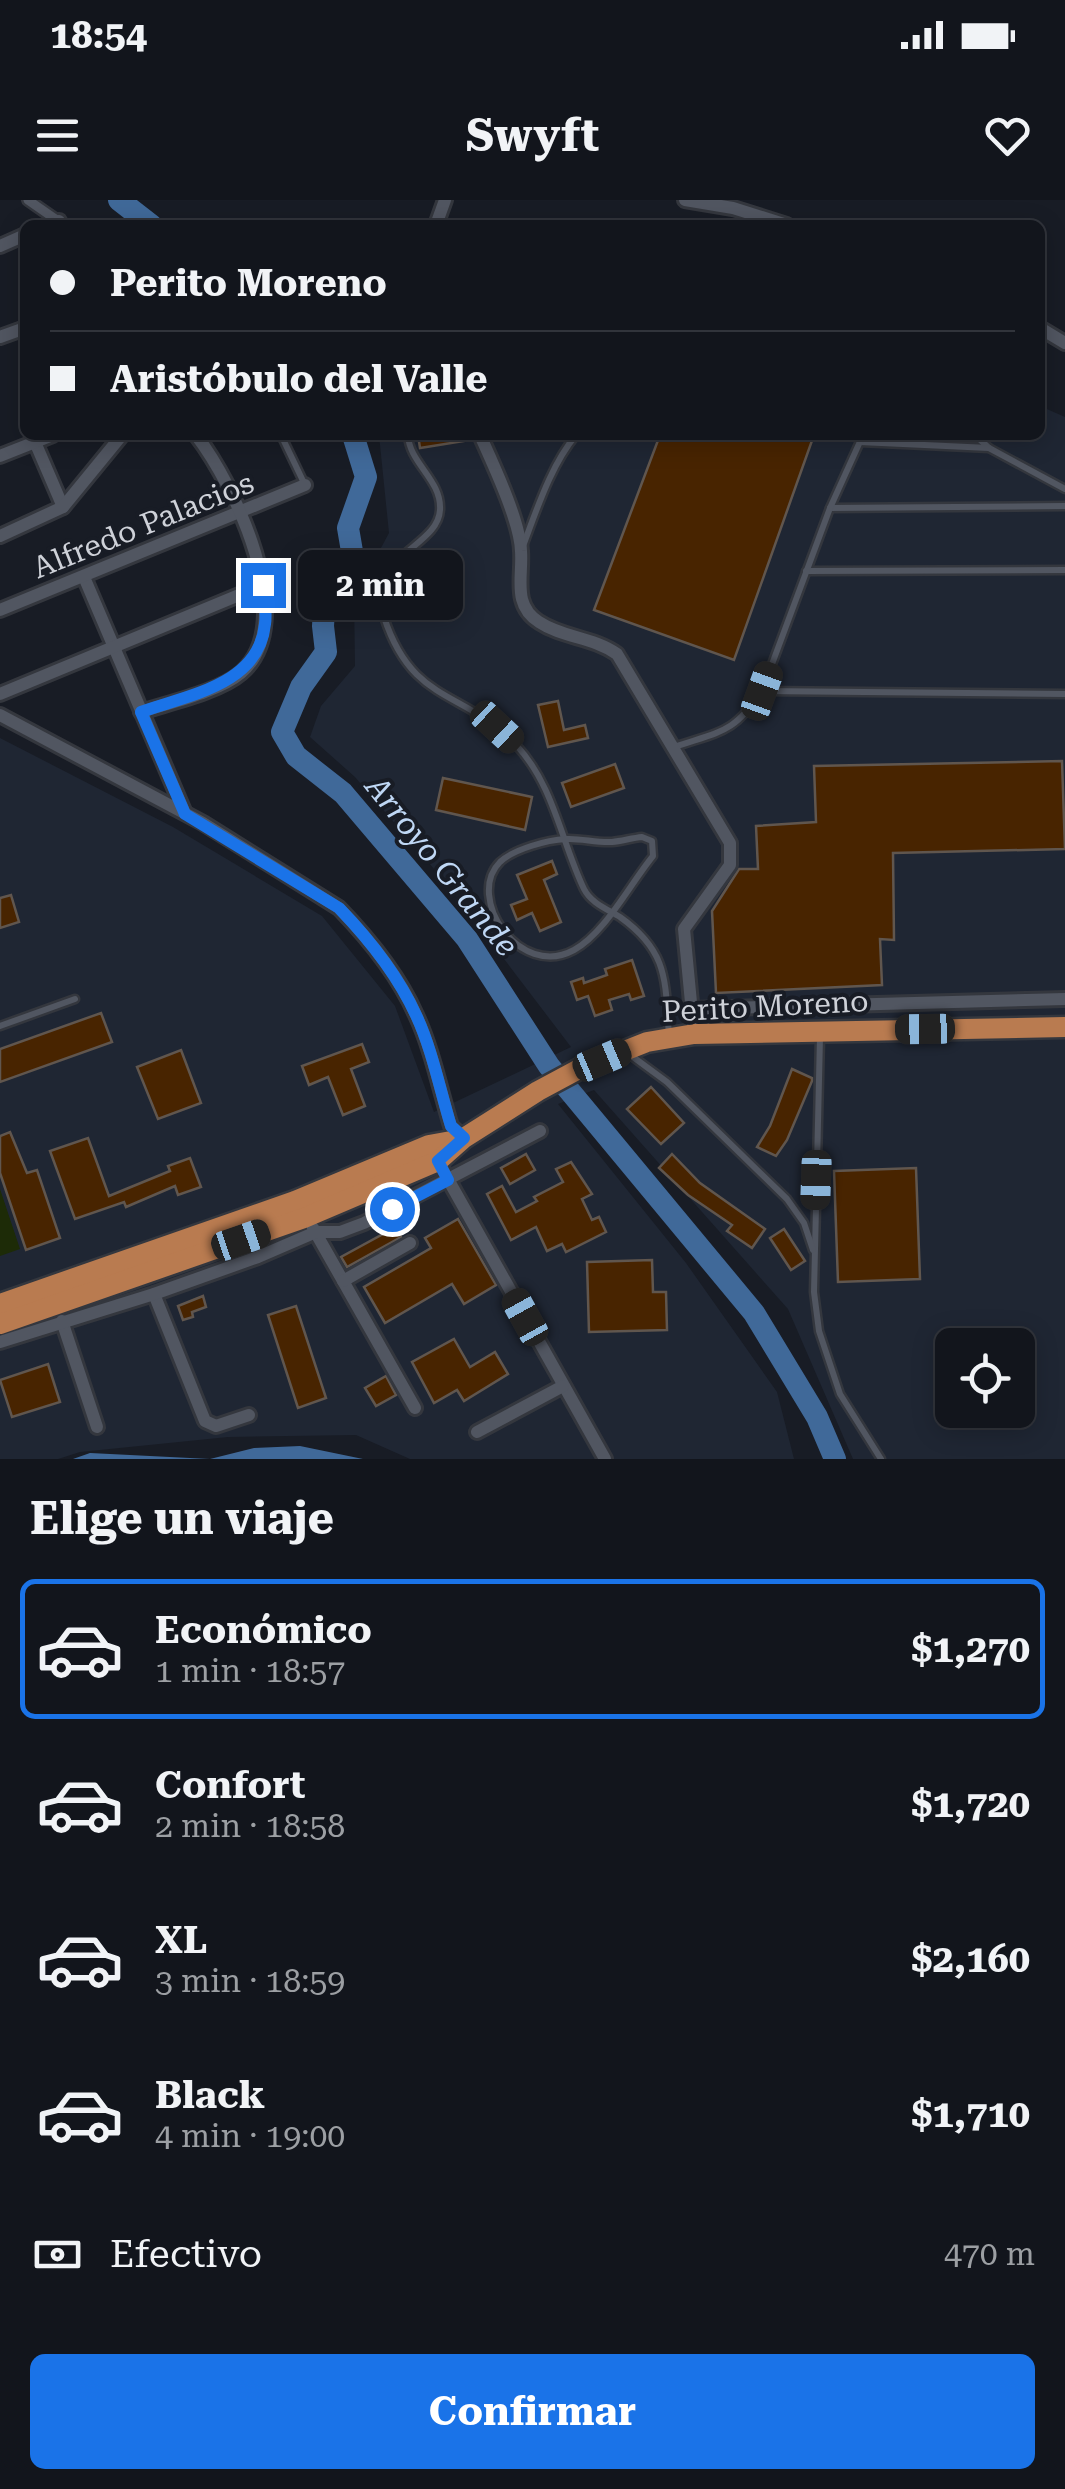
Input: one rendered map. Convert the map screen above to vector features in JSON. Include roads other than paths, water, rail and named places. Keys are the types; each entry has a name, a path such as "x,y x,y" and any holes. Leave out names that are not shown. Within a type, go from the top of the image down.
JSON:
{"main road":[{"name":"Perito Moreno","path":"464,1138 579,1070 624,1050 669,1038 694,1034 1065,1027"},
{"path":"0,1324 305,1217 438,1162 464,1138"},
{"path":"0,1304 305,1217"}],"street":[{"path":"28,200 52,220"},
{"path":"685,200 733,208 771,220"},
{"path":"0,456 40,440"},
{"path":"0,536 63,507 118,440"},
{"path":"141,712 240,674 262,639 266,621 263,585 239,512 218,466 200,440"},
{"path":"482,440 516,527 521,551 519,583 525,609 538,622 602,643 616,654 730,843 730,865 684,929 694,1034"},
{"path":"35,442 63,507"},
{"name":"Alfredo Palacios","path":"0,610 305,485"},
{"path":"84,577 185,814"},
{"path":"0,694 263,585"},
{"path":"0,715 185,814 339,908 404,991 418,1018 451,1126 464,1138"},
{"path":"692,1009 1065,999"},
{"path":"305,1217 340,1232 364,1223 438,1162 540,1131"},
{"path":"438,1162 605,1459"},
{"path":"305,1217 415,1408"},
{"path":"0,1342 258,1257 305,1217"},
{"path":"343,1281 410,1243"},
{"path":"154,1294 206,1421 216,1426 249,1415"},
{"path":"62,1321 98,1427"},
{"path":"477,1432 563,1386"}],"lane":[{"path":"282,440 305,485"},
{"path":"408,440 434,484 441,507 431,531 395,561 380,595 382,614 396,648 413,674 497,727 518,747 541,779 586,894 652,945 660,960 665,976 669,1038"},
{"path":"521,551 538,506 572,440"},
{"path":"674,747 733,727 762,691 830,508 860,440"},
{"path":"887,440 990,448"},
{"path":"981,440 1065,489"},
{"path":"830,508 1065,506"},
{"path":"806,570 1065,570"},
{"path":"762,691 1065,694"},
{"path":"642,837 652,841 653,856 593,936 570,952 542,955 524,951 512,944 497,920 490,902 491,880 500,862 526,848 566,839 588,842 642,837"},
{"path":"0,1026 75,999"},
{"path":"820,1031 814,1254 818,1331 840,1394 881,1459"},
{"path":"624,1050 667,1082 786,1199 804,1223 814,1254"}],"water":[{"path":"300,1446 363,1459 210,1459 254,1448"},
{"path":"90,1453 210,1459 73,1459"}],"waterway":[{"name":"Arroyo Grande","path":"119,200 145,220"},
{"name":"Arroyo Grande","path":"355,440 366,477 348,528 354,563 325,594 326,652 301,687 282,732 296,756 343,793 467,939 549,1066 754,1313 817,1417 835,1459"}]}
